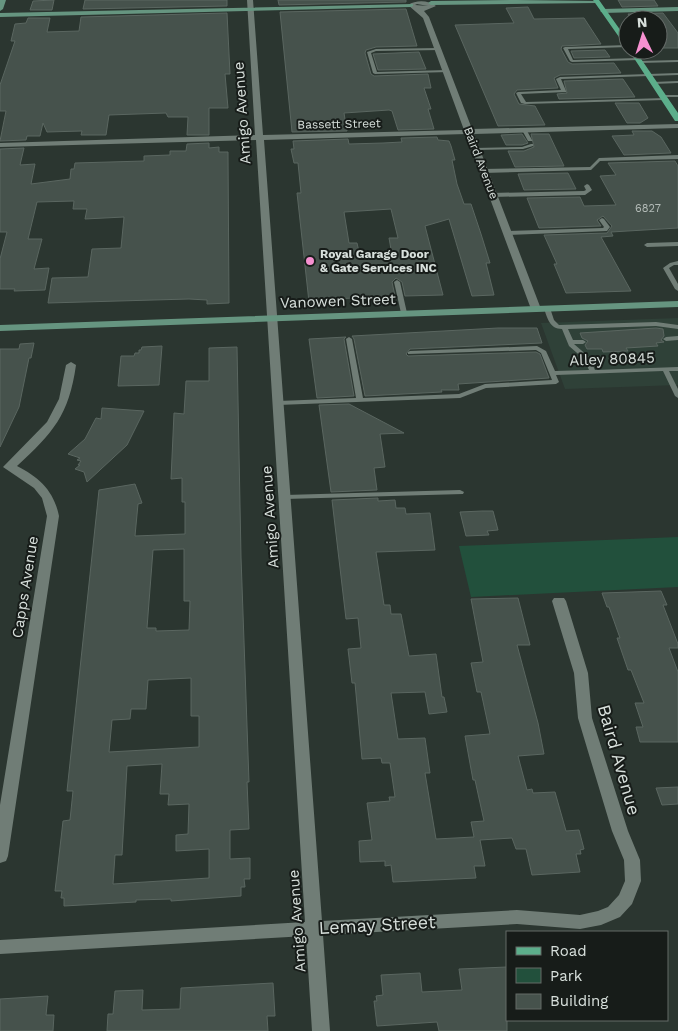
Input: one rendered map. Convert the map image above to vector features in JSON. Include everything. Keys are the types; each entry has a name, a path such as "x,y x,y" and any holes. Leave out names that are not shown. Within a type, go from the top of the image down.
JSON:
{"main road":[{"path":"596,1 618,31"},
{"path":"638,60 678,119"}],"street":[{"path":"0,8 3,0"},
{"path":"0,15 250,5 596,1"},
{"name":"Baird Avenue","path":"415,4 426,17 492,195 541,309"},
{"path":"426,17 429,4"},
{"name":"Amigo Avenue","path":"250,5 286,497 321,1031"},
{"path":"604,11 678,9"},
{"name":"Bassett Street","path":"0,145 678,126"},
{"name":"Vanowen Street","path":"0,328 678,304"},
{"name":"Capps Avenue","path":"0,856 53,516 52,504 30,477 4,465 42,437 57,417 66,397 71,365"},
{"name":"Baird Avenue","path":"559,600 581,673 585,718 620,831 632,860 633,882 626,899"},
{"name":"Lemay Street","path":"0,947 518,917 580,922 601,918 614,912 626,899"}],"lane":[{"path":"618,46 565,48 572,61 678,61"},
{"path":"438,49 376,50 369,52 375,73 447,71"},
{"path":"569,102 558,79 678,74"},
{"path":"653,83 678,82"},
{"path":"564,91 518,93 525,103 678,96"},
{"path":"475,149 523,148 531,142 524,130"},
{"path":"483,171 592,168 599,160 678,157"},
{"path":"492,195 585,193 588,190 587,186"},
{"path":"507,233 605,230 607,227 602,220"},
{"path":"647,245 678,244"},
{"path":"677,287 666,268 678,263"},
{"path":"397,282 404,314"},
{"path":"541,309 554,325 564,328 656,324 678,327"},
{"path":"564,328 572,346 587,358 593,372"},
{"path":"666,339 678,338"},
{"path":"349,339 360,400"},
{"path":"570,342 584,342"},
{"path":"278,403 460,396 485,386 554,384 556,382 556,373 544,352 537,348 410,353"},
{"path":"665,369 678,396"},
{"name":"Alley 80845","path":"556,373 678,369"},
{"path":"286,497 460,492"}],"shaded area":[{"path":"678,318 678,385 565,389 541,323"}],"green space":[{"path":"678,537 678,587 471,597 459,546"}],"building":[{"path":"54,0 52,10 30,10 33,1"},
{"path":"85,0 227,0 227,6 83,9"},
{"path":"278,0 406,0 406,2 279,5"},
{"path":"618,0 654,0 658,6 622,7"},
{"path":"528,7 534,19 584,18 601,44 562,46 561,49 568,62 572,64 614,63 621,73 560,75 554,78 558,88 517,90 514,94 519,104 535,106 545,125 498,126 455,25 514,23 506,8"},
{"path":"406,9 417,46 376,47 366,50 365,53 371,74 374,76 428,74 431,88 424,88 431,109 428,109 434,129 398,130 392,111 389,110 344,113 347,131 292,132 280,12"},
{"path":"227,13 230,74 225,74 228,108 209,108 209,135 187,135 188,117 168,117 166,113 109,115 106,135 81,135 82,131 47,132 43,123 40,136 27,136 26,140 0,141 6,111 0,111 0,85 15,41 11,41 15,24 26,23 28,18 50,18 47,32 79,31 81,17"},
{"path":"668,20 678,33 678,48 668,48"},
{"path":"605,50 610,57 574,58 571,51"},
{"path":"419,52 426,69 378,70 373,54"},
{"path":"623,79 635,97 559,99 557,94 567,93 564,81"},
{"path":"615,103 639,103 648,118 640,123 627,123"},
{"path":"632,131 652,131 661,137 671,153 624,155 612,136 634,135"},
{"path":"522,134 528,143 522,145 506,145 501,135"},
{"path":"531,134 549,134 564,166 515,167 508,151 524,151 534,147"},
{"path":"437,137 438,140 449,141 455,160 452,160 457,184 464,204 471,204 490,263 486,263 494,295 472,296 449,219 425,226 443,295 405,296 402,282 396,278 392,282 395,296 309,302 297,193 301,193 298,163 294,163 291,149 294,149 293,141 348,139 349,144 402,142 401,138","holes":["391,209 398,238 389,238 392,255 360,256 357,243 349,243 344,212"]},
{"path":"209,143 209,148 219,147 219,152 228,152 229,303 207,304 207,300 189,299 48,303 52,278 88,277 92,249 121,248 124,217 85,219 87,209 73,209 74,201 37,202 28,239 42,239 34,269 49,268 45,290 14,291 15,289 0,289 0,259 7,232 0,232 0,149 24,148 20,165 35,164 31,184 70,179 71,169 74,169 75,163 144,161 144,156 170,155 170,151 186,151 187,144"},
{"path":"675,161 678,166 678,228 611,232 613,236 601,237 631,291 566,293 554,264 557,264 544,235 607,233 612,226 603,216 597,220 601,226 539,228 527,198 580,197 584,206 616,205 600,176 616,175 608,163"},
{"path":"568,173 576,189 524,190 518,174"},
{"path":"498,328 537,328 542,343 410,349 406,354 408,356 536,352 540,354 549,378 458,384 459,390 441,390 442,392 365,396 352,336"},
{"path":"663,329 664,336 661,340 664,342 656,343 658,346 626,348 628,351 603,352 602,349 587,349 585,345 588,341 582,338 580,333"},
{"path":"346,337 344,339 354,396 317,398 309,339"},
{"path":"34,343 19,407 0,447 0,349 19,349 20,344"},
{"path":"162,346 159,385 118,386 121,356 134,356 135,353 139,353 142,347"},
{"path":"237,347 249,829 230,830 230,859 250,858 250,879 244,879 245,887 241,887 241,896 171,901 171,899 136,900 136,902 64,906 64,898 61,898 62,891 55,891 63,821 70,820 73,791 67,791 99,490 135,484 142,503 138,504 135,536 185,534 185,502 182,502 182,478 171,479 174,413 184,414 186,381 209,381 209,348","holes":["184,549 184,601 190,601 189,630 156,631 156,628 147,628 153,550","191,678 191,716 199,716 199,747 109,752 112,720 130,719 131,709 146,709 148,680","162,764 160,794 169,794 168,805 189,804 188,834 176,835 176,851 209,849 209,878 113,884 115,855 122,855 127,766"]},
{"path":"349,404 404,433 380,434 385,467 374,468 377,490 331,492 319,405"},
{"path":"102,408 144,411 127,445 87,482 84,472 75,469 80,465 78,465 81,461 77,460 80,458 68,454 85,439 96,418 101,419"},
{"path":"378,498 378,501 395,500 396,508 405,508 406,514 430,513 435,550 376,552 384,605 390,605 391,614 401,614 409,656 436,654 442,697 444,697 447,712 429,714 425,692 391,693 398,739 425,738 430,773 425,773 436,839 474,837 471,822 484,821 475,780 473,780 465,736 490,734 481,692 477,692 471,663 483,662 471,599 518,598 530,645 517,645 538,723 544,754 518,756 527,790 532,789 533,793 555,792 566,831 579,830 584,849 580,850 581,854 576,854 580,872 532,875 526,849 516,849 512,838 480,840 485,866 474,866 476,878 393,882 391,865 385,866 385,861 360,862 359,841 372,840 367,803 390,801 389,797 395,797 390,763 382,763 381,758 362,759 355,683 352,683 348,649 361,648 358,618 346,619 332,500"},
{"path":"493,511 498,530 487,531 489,535 466,536 460,512"},
{"path":"661,591 667,605 663,605 678,644 678,648 669,648 678,672 678,742 640,742 636,727 643,727 635,703 644,703 631,670 628,670 617,638 620,638 602,593"},
{"path":"678,787 678,804 662,805 656,788"},
{"path":"506,967 507,1031 439,1031 437,1022 377,1026 374,1001 377,1001 376,996 383,995 381,975 420,973 422,992 462,990 459,969"},
{"path":"273,983 275,1016 267,1016 268,1031 107,1031 108,1014 113,1014 115,991 143,990 142,1010 180,1009 181,988"},
{"path":"48,996 46,1015 54,1015 53,1031 0,1031 0,999"}],"place":[{"name":"Royal Garage Door & Gate Services INC","path":"310,261"}]}
